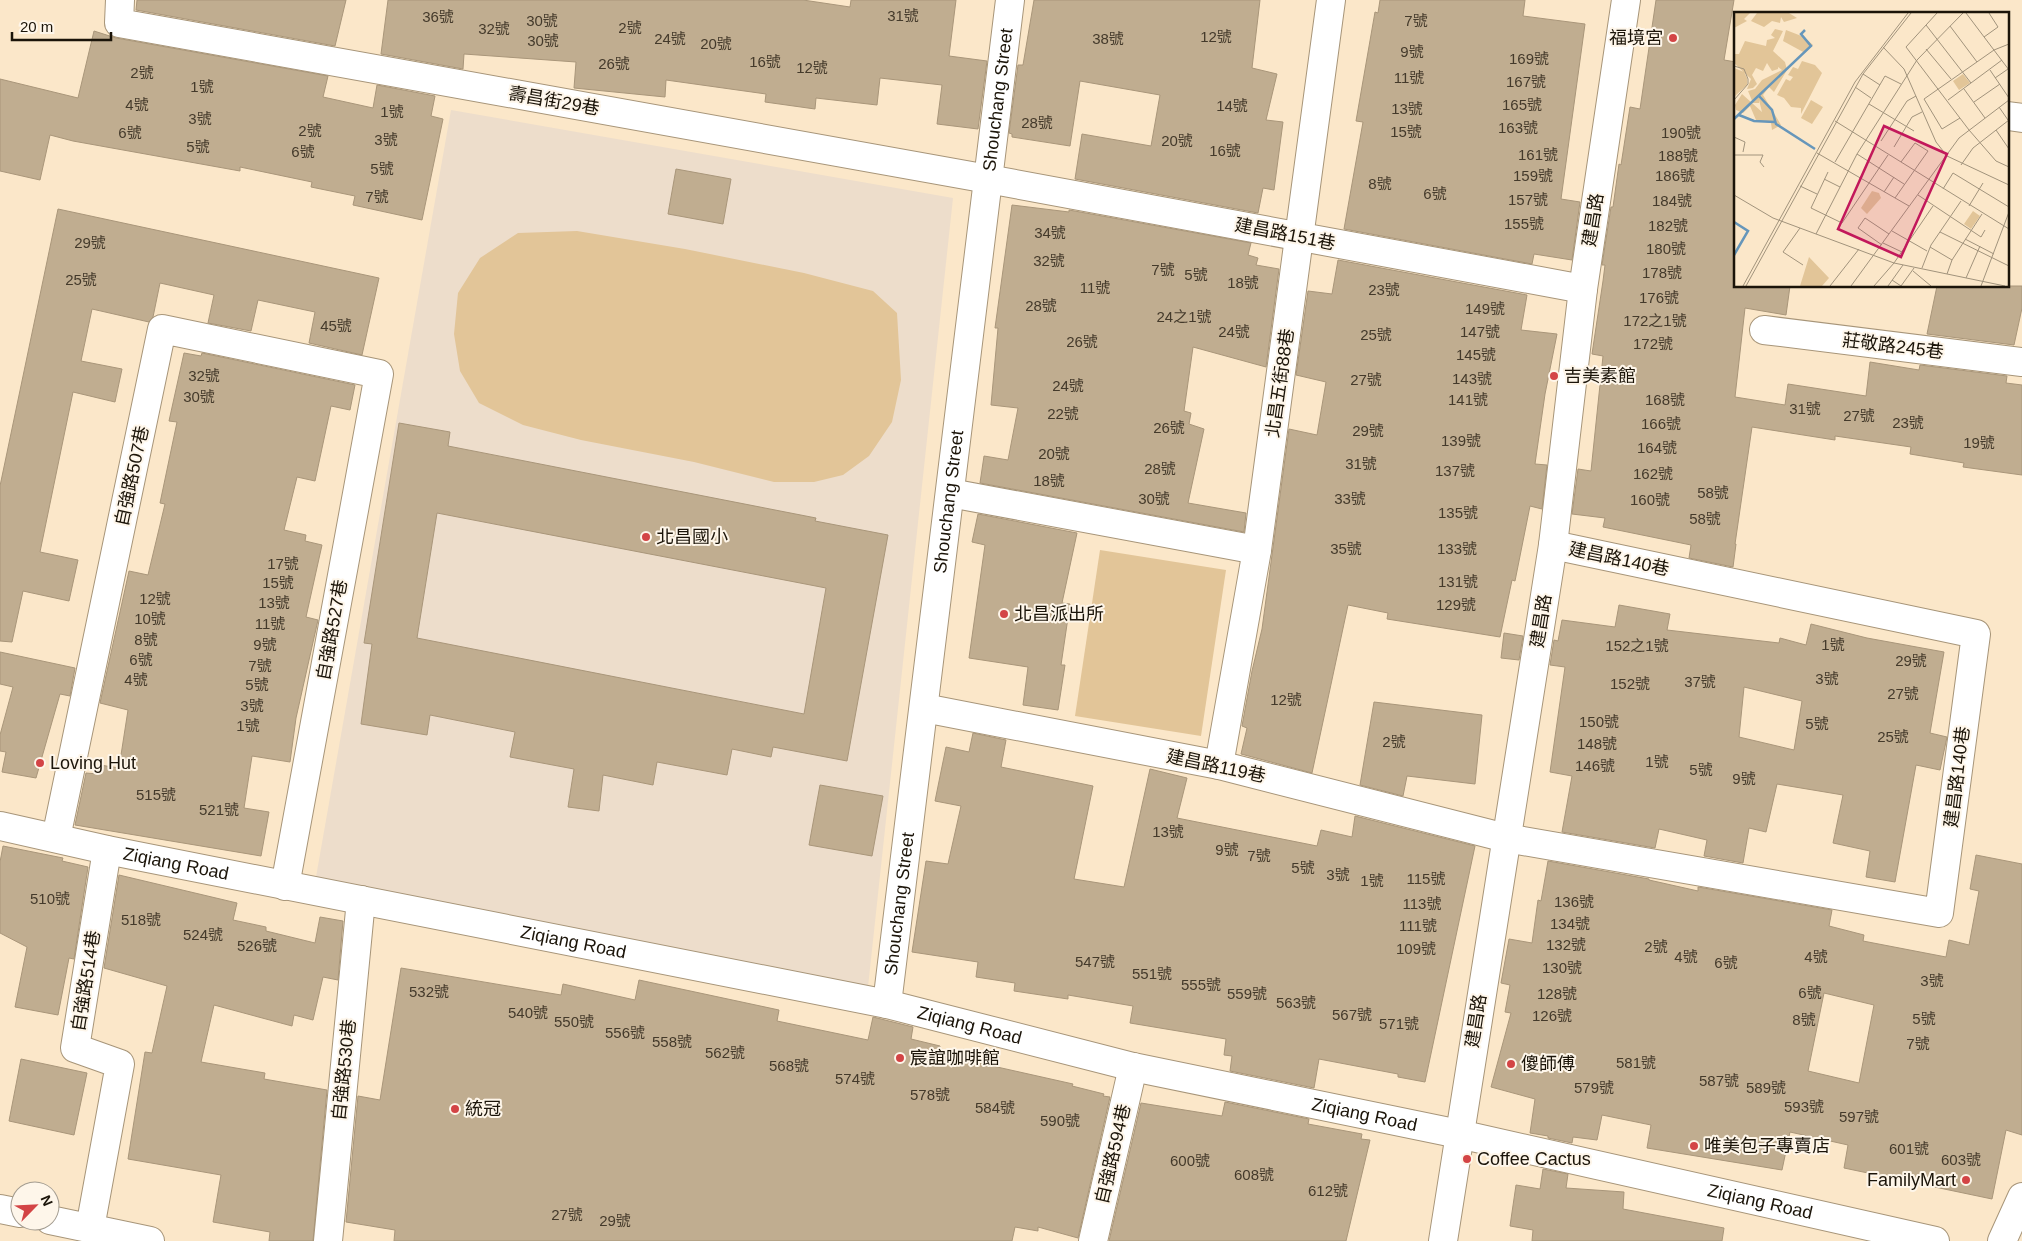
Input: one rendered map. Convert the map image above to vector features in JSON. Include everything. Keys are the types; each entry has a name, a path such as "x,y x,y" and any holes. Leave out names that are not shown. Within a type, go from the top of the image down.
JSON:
{"street":[{"name":"Shouchang Street","path":"888,1004 1010,0"},
{"name":"北昌五街88巷","path":"1219,765 1257,550 1331,0"},
{"name":"建昌路","path":"1443,1241 1458,1134 1553,545 1583,289 1626,0"},
{"name":"壽昌街29巷","path":"120,12 988,179"},
{"name":"建昌路151巷","path":"988,179 1583,289"},
{"name":"自強路507巷","path":"56,838 162,330 378,374"},
{"name":"莊敬路245巷","path":"1764,330 2022,362"},
{"name":"自強路527巷","path":"285,886 378,374"},
{"path":"950,492 1257,550"},
{"name":"建昌路140巷","path":"1506,838 1939,913 1976,634 1553,545"},
{"name":"建昌路119巷","path":"924,708 1219,765 1506,838"},
{"name":"Ziqiang Road","path":"0,826 285,886 888,1004 1133,1067 1458,1134 1935,1241"},
{"name":"自強路514巷","path":"90,1228 120,1064 75,1048 107,850"},
{"name":"自強路530巷","path":"328,1241 361,900"},
{"name":"自強路594巷","path":"1093,1241 1133,1067"},
{"path":"2002,1241 2022,1197"},
{"path":"60,1222 150,1241"}],"shaded area":[{"name":"北昌國小","path":"451,110 953,198 868,987 316,877"},
{"path":"577,231 685,249 804,273 873,291 897,313 901,380 892,422 869,456 843,475 814,482 774,482 694,462 581,440 523,425 479,403 460,371 454,334 458,293 480,258 518,233"},
{"path":"1100,550 1226,570 1201,736 1075,716"}],"building":[{"path":"137,0 346,0 335,46 136,10"},
{"path":"388,0 803,0 850,7 851,0 956,0 949,56 987,61 978,129 937,124 942,85 880,78 877,105 816,98 815,109 765,102 766,94 666,80 665,97 574,88 576,62 464,54 463,69 381,54"},
{"path":"1034,0 1260,0 1252,68 1277,74 1266,120 1283,122 1274,190 1263,188 1258,213 1075,179 1082,134 1151,146 1160,95 1080,81 1070,146 1012,137 1012,134 1009,133 1018,65 1023,65"},
{"path":"1380,0 1525,0 1523,16 1585,24 1561,199 1580,202 1572,260 1534,254 1532,264 1344,229 1363,122 1356,121 1375,12 1378,13"},
{"path":"1656,0 1734,0 1724,60 1734,62 1734,288 1790,288 1786,315 1745,308 1735,397 1785,405 1788,384 1866,396 1870,362 1919,370 1920,365 2007,376 2006,383 2022,385 2022,475 1963,467 1964,463 1910,454 1911,447 1835,436 1835,440 1752,427 1733,567 1689,558 1691,545 1603,527 1605,518 1572,514 1578,469 1591,471 1603,356 1592,354 1611,207 1613,207 1619,164 1621,165 1630,107 1640,109"},
{"path":"94,31 116,38 328,76 323,97 373,108 377,85 435,96 431,116 443,119 422,220 353,205 355,196 311,187 312,182 240,167 240,171 73,141 50,135 40,180 0,171 0,79 78,98"},
{"path":"676,169 731,179 723,224 668,214"},
{"path":"1012,205 1069,212 1069,210 1251,243 1248,255 1258,258 1256,265 1279,269 1266,367 1193,347 1184,411 1191,413 1189,424 1204,429 1188,503 1246,513 1244,532 980,483 984,456 1008,460 1018,408 991,405 998,328 995,328"},
{"path":"58,209 379,278 362,355 309,343 315,312 258,300 251,331 208,323 214,295 160,283 153,317 149,322 92,309 81,361 122,369 115,402 73,392 40,552 78,560 69,601 23,591 12,642 0,641 0,486"},
{"path":"1338,260 1527,295 1521,330 1557,334 1545,394 1535,464 1547,465 1542,509 1530,506 1515,581 1512,580 1500,637 1387,619 1388,613 1348,605 1312,773 1241,754 1247,728 1242,726 1262,629 1289,429 1317,435 1326,382 1296,375 1308,291 1332,294"},
{"path":"2010,286 2022,286 2022,308 2014,345 1927,334 1937,288 2010,288"},
{"path":"184,353 201,356 202,353 355,385 350,410 331,406 315,481 297,477 284,530 306,535 305,541 322,545 306,617 318,620 296,718 290,762 252,756 244,808 269,812 261,856 75,825 86,773 98,774 100,765 119,768 128,710 100,703 129,571 148,575 165,504 160,503 177,422 169,421"},
{"path":"399,423 450,432 448,446 816,518 815,521 888,535 847,761 773,747 771,757 732,749 727,775 657,762 653,785 603,775 599,811 568,807 574,769 510,757 515,732 430,715 427,735 361,724 372,644 364,643","holes":["437,513 826,588 804,714 417,638"]},
{"path":"978,514 1077,533 1062,603 1070,604 1061,665 1065,665 1058,710 1023,705 1028,667 969,658 985,545 972,542"},
{"path":"1619,605 1670,614 1667,630 1779,643 1780,638 1806,645 1811,624 1867,638 1944,652 1930,733 1947,737 1940,770 1916,765 1895,882 1866,877 1870,851 1833,843 1843,795 1777,784 1766,832 1749,828 1743,863 1704,856 1707,840 1659,829 1655,848 1562,832 1572,776 1550,772 1565,667 1550,665 1554,640 1558,641 1562,620 1615,627","holes":["1744,687 1802,701 1794,750 1739,737"]},
{"path":"1504,633 1523,636 1519,660 1501,658"},
{"path":"0,652 75,668 70,696 60,694 36,778 2,772 6,752 0,751 0,735 13,687 0,684"},
{"path":"1374,702 1482,715 1475,784 1407,776 1403,796 1360,785"},
{"path":"973,733 1006,740 1001,767 1093,786 1074,879 1124,887 1150,769 1187,778 1177,818 1317,846 1321,830 1352,837 1355,816 1475,846 1425,1082 1398,1077 1398,1074 1319,1059 1314,1088 1230,1071 1232,1056 1224,1055 1226,1039 1130,1023 1133,1006 1068,995 1068,999 1014,991 1015,983 976,977 978,962 912,952 926,861 948,864 961,806 935,801 946,747 969,752"},
{"path":"820,785 883,796 872,856 809,845"},
{"path":"3,846 63,858 62,861 88,867 74,959 69,958 58,1015 15,1007 27,947 0,933 0,862"},
{"path":"1976,855 2022,864 2022,1135 2006,1130 1992,1199 1844,1168 1848,1145 1790,1132 1782,1170 1647,1148 1651,1125 1602,1115 1597,1140 1573,1137 1572,1143 1548,1138 1548,1136 1530,1133 1535,1099 1491,1087 1511,1013 1505,1012 1510,985 1501,983 1509,939 1532,943 1538,900 1541,901 1548,861 1649,879 1698,891 1698,887 1832,910 1829,926 1864,935 1863,941 1946,957 1949,940 1969,945 1979,891 1970,889","holes":["1824,993 1874,1005 1859,1083 1808,1071"]},
{"path":"119,875 237,903 233,920 266,927 266,931 315,943 320,917 343,921 338,980 323,977 313,1020 294,1015 292,1026 214,1005 201,1062 265,1073 264,1079 327,1090 313,1241 269,1241 270,1232 213,1222 221,1175 128,1159 145,1052 152,1053 167,986 104,968"},
{"path":"401,968 561,995 563,984 635,1000 639,980 779,1010 777,1021 868,1040 873,1017 913,1027 911,1039 940,1046 939,1054 1073,1084 1072,1086 1104,1094 1103,1096 1110,1097 1078,1238 1038,1227 1038,1231 1015,1227 1012,1241 394,1241 395,1230 346,1222 358,1096 380,1100"},
{"path":"21,1059 87,1073 74,1135 9,1121"},
{"path":"1225,1102 1309,1119 1308,1124 1362,1134 1361,1139 1370,1140 1346,1241 1109,1241 1141,1103 1222,1116"},
{"path":"1543,1169 1568,1174 1566,1188 1624,1192 1623,1209 1724,1228 1722,1241 1532,1241 1533,1230 1510,1226 1516,1185 1540,1189"}],"place":[{"name":"福境宮","path":"1673,38"},
{"name":"吉美素館","path":"1554,376"},
{"name":"北昌國小","path":"646,537"},
{"name":"北昌派出所","path":"1004,614"},
{"name":"Loving Hut","path":"40,763"},
{"name":"宸誼咖啡館","path":"900,1058"},
{"name":"傻師傅","path":"1511,1064"},
{"name":"統冠","path":"455,1109"},
{"name":"唯美包子專賣店","path":"1694,1146"},
{"name":"Coffee Cactus","path":"1467,1159"},
{"name":"FamilyMart","path":"1966,1180"}]}
